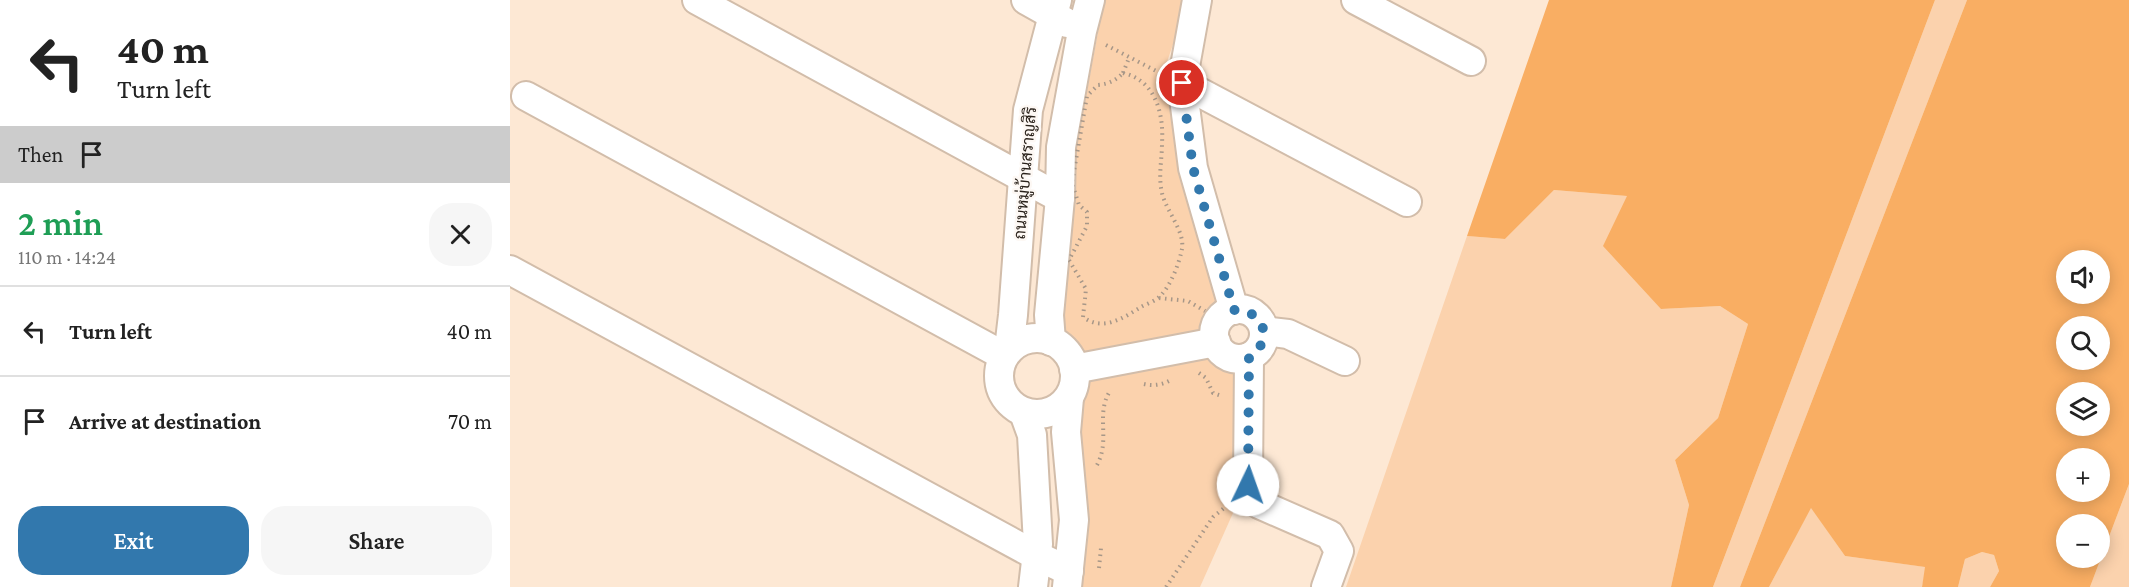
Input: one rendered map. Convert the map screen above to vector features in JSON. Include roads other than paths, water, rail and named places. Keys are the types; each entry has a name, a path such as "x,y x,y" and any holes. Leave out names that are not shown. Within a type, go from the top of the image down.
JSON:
{"street":[{"path":"697,0 1060,198"},
{"path":"1026,0 1054,7 1082,31"},
{"name":"ถนนหมู่บ้านสราญสิริ","path":"1051,341 1049,315 1060,198 1061,147 1082,31 1090,0"},
{"path":"1074,369 1223,323 1242,310 1256,316 1263,331 1261,346 1249,357 1233,358 1225,355 1223,323 1193,168 1182,83 1197,0"},
{"path":"1356,0 1471,61"},
{"name":"ถนนหมู่บ้านสราญสิริ","path":"1006,353 1013,315 1028,110 1054,7"},
{"path":"1182,83 1407,201"},
{"path":"526,96 1006,353"},
{"path":"510,270 1036,556 1068,579 1074,520 1066,432 1069,398 1074,386 1074,369 1066,351 1044,338 1032,338 1019,342 1006,353 998,372 999,385 1004,397 1013,406 1024,413 1037,414 1050,412 1069,398"},
{"path":"1263,331 1288,334 1345,361"},
{"path":"1249,357 1248,485 1259,504 1330,535 1339,551 1326,587"},
{"path":"1024,413 1032,435 1038,544 1032,587"}]}
